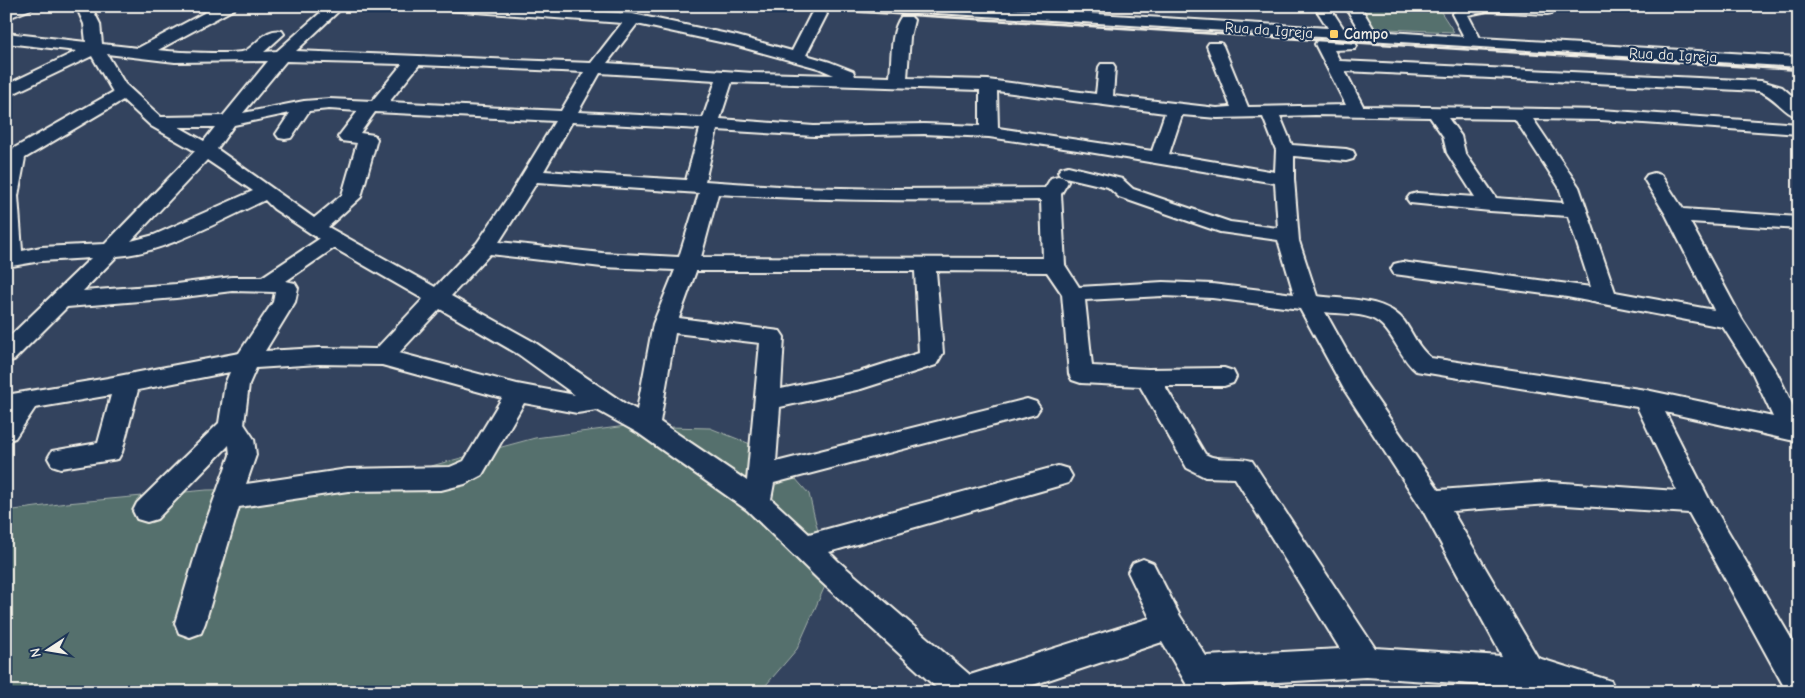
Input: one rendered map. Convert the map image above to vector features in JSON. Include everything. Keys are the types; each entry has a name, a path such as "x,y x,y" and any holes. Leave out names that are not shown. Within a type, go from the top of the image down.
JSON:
{"street":[{"path":"6,15 26,6"},
{"path":"83,6 92,24 95,48 109,74 123,93 157,122 206,150 267,192 281,205 324,233 526,348 615,410 647,426 757,502 804,547 965,692 1170,626"},
{"path":"139,54 229,6"},
{"path":"6,354 206,150 230,121 253,88 283,56 337,6"},
{"path":"448,6 633,19 691,30 797,57 831,68 860,81"},
{"path":"1321,6 1339,34"},
{"path":"1352,6 1370,36"},
{"path":"1475,43 1461,19 1460,14 1464,10 1477,7 1547,10"},
{"path":"886,13 906,20 1137,34"},
{"name":"Rua da Igreja","path":"886,13 1339,34 1799,62"},
{"path":"797,57 819,14"},
{"path":"382,357 485,248 531,176 595,68 633,19"},
{"path":"898,83 902,37 906,20"},
{"path":"247,57 276,34"},
{"path":"6,38 175,57 283,56 414,60 595,68 753,78 988,85 1174,110 1242,113 1269,110 1633,116 1799,130"},
{"name":"Rua da Igreja","path":"1334,66 1324,50 1323,44 1799,75"},
{"path":"1215,46 1242,113"},
{"path":"6,92 95,48"},
{"path":"266,284 324,233 351,197 368,139 346,137 414,60"},
{"path":"1358,112 1334,66 1761,86 1776,91 1799,112"},
{"path":"1104,100 1107,67"},
{"path":"647,426 665,324 688,264 702,186 710,124 726,75"},
{"path":"988,85 989,132"},
{"path":"123,93 11,156 8,196 9,259 126,249 161,239 267,192"},
{"path":"157,122 230,121 304,106 328,104 840,132 924,129 989,132 1077,144 1284,179"},
{"path":"285,134 304,106"},
{"path":"1159,158 1174,110"},
{"path":"1269,110 1285,150 1284,179 1288,235 1308,302 1354,385 1432,501 1512,678"},
{"path":"1436,112 1452,136 1456,153 1490,204"},
{"path":"1521,114 1569,187 1606,298"},
{"path":"1077,144 1068,172 1050,194 1054,265 1073,294 1081,374 1148,378 1224,377"},
{"path":"1285,150 1346,155"},
{"path":"1068,172 1115,183 1126,193 1212,224 1227,228 1288,235"},
{"path":"531,176 702,186 749,191 889,195 1050,194"},
{"path":"1654,179 1676,215 1730,321 1765,373 1795,431"},
{"path":"1417,199 1576,210"},
{"path":"1676,215 1799,223"},
{"path":"485,248 602,260 688,264 1054,265"},
{"path":"767,401 860,380 928,359 931,353 925,264"},
{"path":"1402,269 1567,290 1730,321"},
{"path":"61,300 178,291 216,285 266,284 286,288 284,302 247,360 237,384 231,427 147,511"},
{"path":"1073,294 1163,289 1212,291 1371,310 1383,315 1392,323 1413,356 1425,365 1646,400 1795,431"},
{"path":"665,324 772,337 762,476 757,502"},
{"path":"6,431 17,402 247,360 319,356 382,357 517,393 577,404 602,400"},
{"path":"1148,378 1196,461 1205,467 1244,468 1366,662"},
{"path":"61,458 109,452 127,383"},
{"path":"228,498 348,480 441,479 455,477 473,468 517,393"},
{"path":"1646,400 1697,503 1799,684"},
{"path":"762,476 1027,408"},
{"path":"190,623 243,455 243,443 236,431 231,427"},
{"path":"804,547 1058,476"},
{"path":"1432,501 1550,493 1697,503"},
{"path":"1143,572 1170,626 1203,681 1366,662 1512,678 1599,692"}],"green space":[{"path":"1354,6 1437,6 1454,32 1365,28"},
{"path":"626,426 710,428 773,453 809,494 829,577 797,649 760,692 6,692 6,511 67,503 207,490 350,488 535,438"}],"railway":[{"path":"766,6 1799,70"}],"place":[{"name":"Campo","path":"1334,34"}]}
